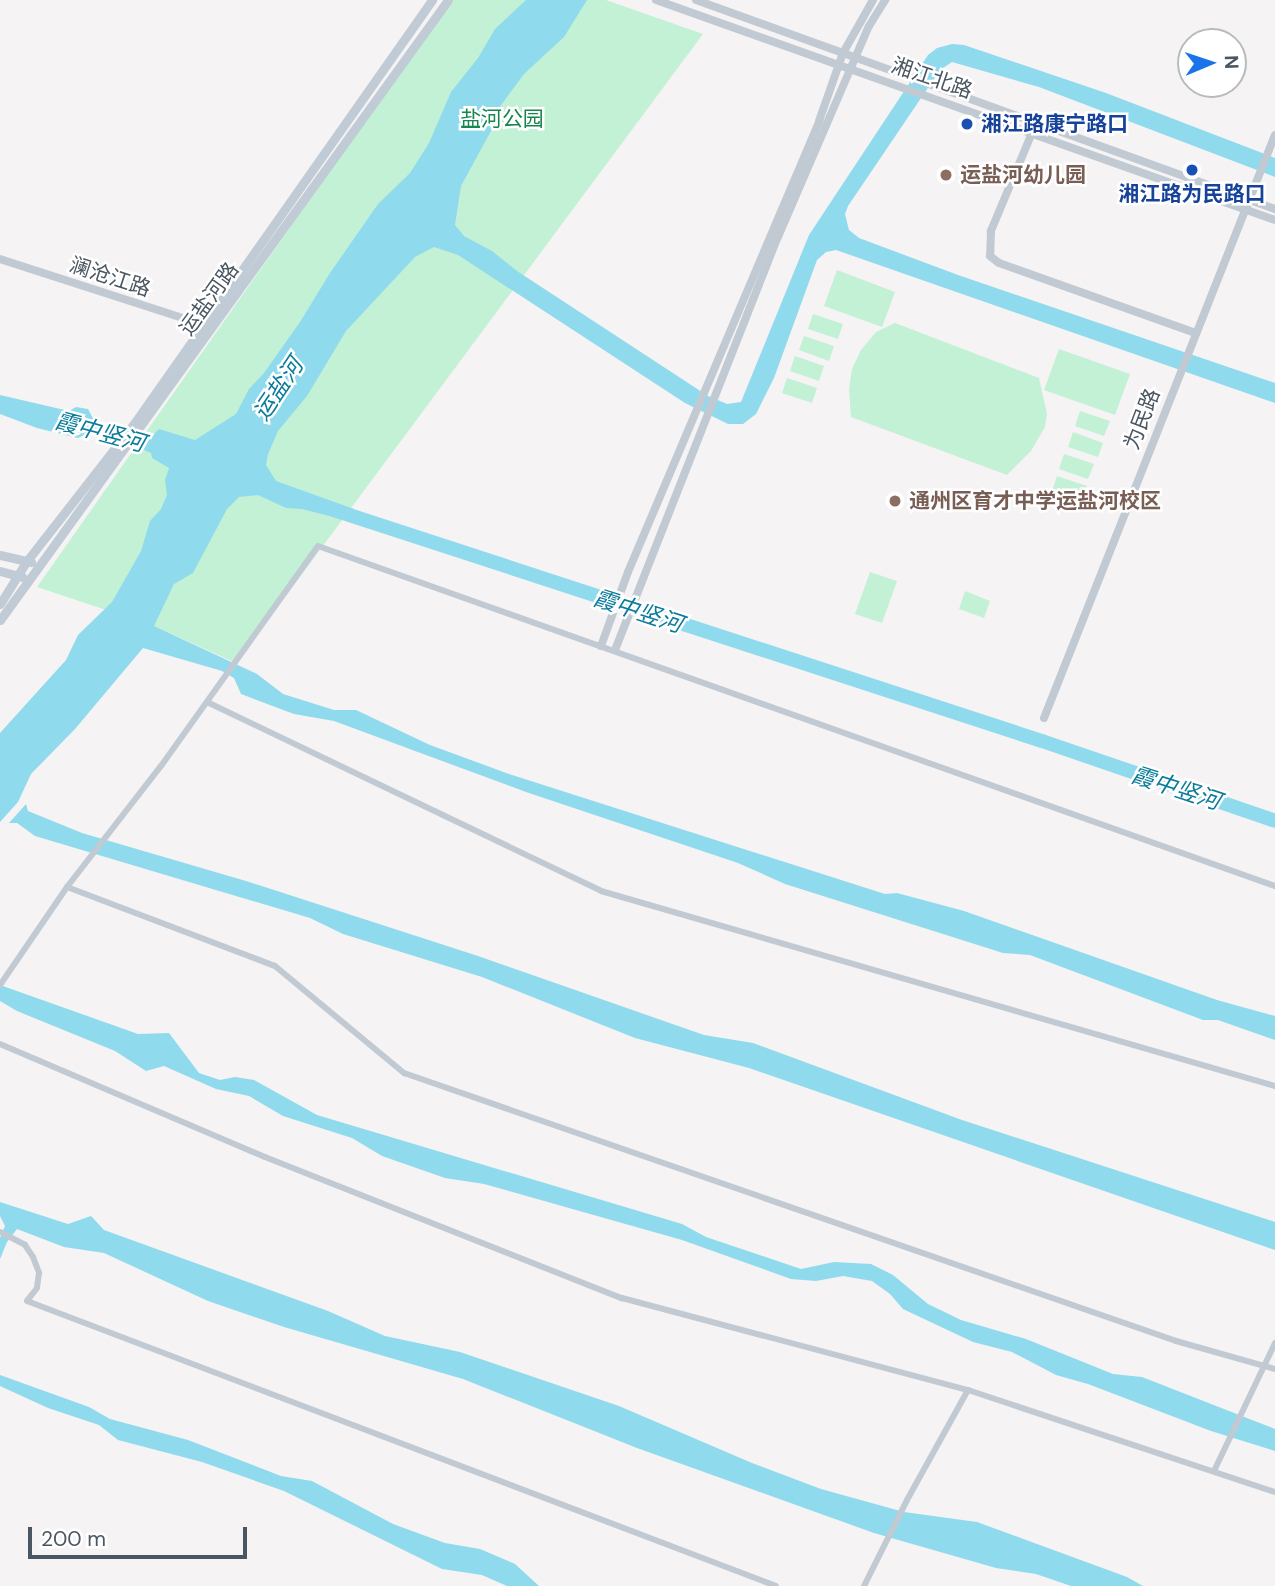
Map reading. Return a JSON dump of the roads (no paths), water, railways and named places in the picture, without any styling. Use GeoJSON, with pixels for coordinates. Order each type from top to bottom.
{"type":"FeatureCollection","features":[{"type":"Feature","properties":{"kind":"main road","name":"运盐河路"},"geometry":{"type":"LineString","coordinates":[[207,326],[432,0]]}},
{"type":"Feature","properties":{"kind":"main road","name":"运盐河路"},"geometry":{"type":"LineString","coordinates":[[0,620],[207,326],[448,0]]}},
{"type":"Feature","properties":{"kind":"main road","name":"运盐河路"},"geometry":{"type":"LineString","coordinates":[[0,604],[26,562],[120,447]]}},
{"type":"Feature","properties":{"kind":"main road"},"geometry":{"type":"LineString","coordinates":[[0,555],[26,562],[40,562]]}},
{"type":"Feature","properties":{"kind":"main road"},"geometry":{"type":"LineString","coordinates":[[0,571],[30,578]]}},
{"type":"Feature","properties":{"kind":"street","name":"湘江北路"},"geometry":{"type":"LineString","coordinates":[[656,0],[1275,220]]}},
{"type":"Feature","properties":{"kind":"street","name":"湘江北路"},"geometry":{"type":"LineString","coordinates":[[696,0],[1275,209]]}},
{"type":"Feature","properties":{"kind":"street"},"geometry":{"type":"LineString","coordinates":[[601,646],[628,572],[796,179],[843,53],[873,0]]}},
{"type":"Feature","properties":{"kind":"street"},"geometry":{"type":"LineString","coordinates":[[615,650],[778,237],[851,68],[885,0]]}},
{"type":"Feature","properties":{"kind":"street"},"geometry":{"type":"LineString","coordinates":[[1036,122],[991,231],[990,256],[999,263],[1196,333]]}},
{"type":"Feature","properties":{"kind":"street","name":"为民路"},"geometry":{"type":"LineString","coordinates":[[1044,718],[1275,135]]}},
{"type":"Feature","properties":{"kind":"street","name":"澜沧江路"},"geometry":{"type":"LineString","coordinates":[[0,259],[207,326]]}},
{"type":"Feature","properties":{"kind":"street"},"geometry":{"type":"LineString","coordinates":[[1,983],[67,887],[94,855],[207,702],[318,546],[1275,887]]}},
{"type":"Feature","properties":{"kind":"street"},"geometry":{"type":"LineString","coordinates":[[207,702],[601,891],[1275,1086]]}},
{"type":"Feature","properties":{"kind":"street"},"geometry":{"type":"LineString","coordinates":[[67,887],[275,966],[404,1073],[1163,1336],[1275,1369]]}},
{"type":"Feature","properties":{"kind":"street"},"geometry":{"type":"LineString","coordinates":[[0,1044],[252,1152],[612,1294],[968,1390],[1275,1492]]}},
{"type":"Feature","properties":{"kind":"street"},"geometry":{"type":"LineString","coordinates":[[0,1232],[25,1245],[39,1273],[37,1288],[27,1301],[776,1586]]}},
{"type":"Feature","properties":{"kind":"street"},"geometry":{"type":"LineString","coordinates":[[1214,1471],[1275,1343]]}},
{"type":"Feature","properties":{"kind":"street"},"geometry":{"type":"LineString","coordinates":[[864,1586],[907,1500],[968,1390]]}},
{"type":"Feature","properties":{"kind":"water","name":"运盐河"},"geometry":{"type":"Polygon","coordinates":[[[526,0],[587,0],[564,37],[524,74],[499,108],[491,131],[461,186],[455,225],[464,236],[492,251],[517,271],[708,396],[727,404],[741,402],[809,235],[928,55],[937,48],[952,44],[964,45],[1106,93],[1275,158],[1275,177],[1039,87],[952,62],[940,70],[848,206],[845,214],[849,230],[859,238],[958,275],[1275,383],[1275,403],[836,250],[826,252],[817,260],[774,378],[756,414],[743,424],[728,424],[685,403],[458,255],[434,247],[415,257],[346,331],[307,396],[278,431],[268,454],[266,465],[276,481],[354,509],[349,521],[302,509],[286,508],[258,495],[239,497],[227,509],[193,573],[174,584],[154,626],[257,674],[283,694],[334,710],[356,710],[430,745],[509,774],[885,894],[897,893],[964,911],[1217,1000],[1275,1016],[1275,1040],[1218,1020],[1203,1020],[1030,955],[1003,953],[785,884],[738,863],[526,792],[334,721],[294,714],[241,694],[234,678],[222,671],[143,648],[75,729],[31,774],[18,802],[0,822],[0,733],[66,660],[78,635],[112,602],[141,551],[150,521],[161,509],[167,495],[165,480],[169,468],[152,458],[151,453],[135,446],[90,432],[78,438],[37,428],[0,414],[0,395],[69,411],[76,407],[88,409],[97,426],[109,429],[110,423],[154,434],[159,429],[195,440],[236,414],[249,389],[264,373],[300,322],[378,204],[410,173],[429,143],[451,92],[478,58],[495,29],[526,0]]]}},
{"type":"Feature","properties":{"kind":"water"},"geometry":{"type":"Polygon","coordinates":[[[26,804],[28,811],[82,833],[246,881],[478,956],[704,1035],[753,1043],[962,1120],[1275,1222],[1275,1250],[749,1068],[635,1038],[482,977],[343,934],[310,918],[35,836],[17,823],[9,823],[26,804]]]}},
{"type":"Feature","properties":{"kind":"water"},"geometry":{"type":"Polygon","coordinates":[[[0,985],[138,1034],[169,1033],[199,1073],[220,1080],[235,1077],[254,1080],[317,1115],[682,1224],[706,1237],[801,1269],[834,1262],[871,1264],[893,1275],[928,1304],[961,1320],[1026,1339],[1113,1374],[1142,1377],[1275,1429],[1275,1451],[1056,1375],[1012,1352],[973,1342],[903,1309],[890,1294],[872,1281],[843,1276],[816,1281],[791,1279],[682,1240],[484,1184],[445,1178],[382,1156],[352,1138],[283,1116],[249,1096],[216,1089],[164,1066],[146,1071],[115,1051],[17,1011],[0,1001],[0,985]]]}},
{"type":"Feature","properties":{"kind":"water"},"geometry":{"type":"Polygon","coordinates":[[[0,1202],[68,1224],[91,1216],[104,1230],[328,1311],[385,1336],[460,1352],[619,1406],[752,1463],[821,1489],[904,1512],[977,1522],[1127,1577],[1143,1586],[1071,1586],[1036,1574],[996,1568],[874,1533],[637,1448],[463,1379],[284,1327],[208,1301],[104,1253],[64,1247],[17,1229],[7,1242],[0,1259],[0,1238],[5,1226],[0,1216],[0,1202]]]}},
{"type":"Feature","properties":{"kind":"water"},"geometry":{"type":"Polygon","coordinates":[[[0,1375],[89,1407],[110,1419],[188,1440],[281,1476],[312,1481],[393,1524],[445,1543],[480,1549],[515,1564],[539,1586],[507,1586],[482,1575],[442,1569],[284,1491],[202,1462],[118,1440],[99,1425],[48,1408],[0,1386],[0,1375]]]}},
{"type":"Feature","properties":{"kind":"waterway","name":"霞中竖河"},"geometry":{"type":"LineString","coordinates":[[334,510],[1042,741],[1275,821]]}},
{"type":"Feature","properties":{"kind":"place","name":"湘江路康宁路口"},"geometry":{"type":"Point","coordinates":[967,124]}},
{"type":"Feature","properties":{"kind":"place","name":"湘江路为民路口"},"geometry":{"type":"Point","coordinates":[1192,170]}},
{"type":"Feature","properties":{"kind":"place","name":"运盐河幼儿园"},"geometry":{"type":"Point","coordinates":[946,175]}},
{"type":"Feature","properties":{"kind":"place","name":"通州区育才中学运盐河校区"},"geometry":{"type":"Point","coordinates":[895,501]}},
{"type":"Feature","properties":{"kind":"park label","name":"盐河公园"},"geometry":{"type":"Point","coordinates":[502,119]}}]}
